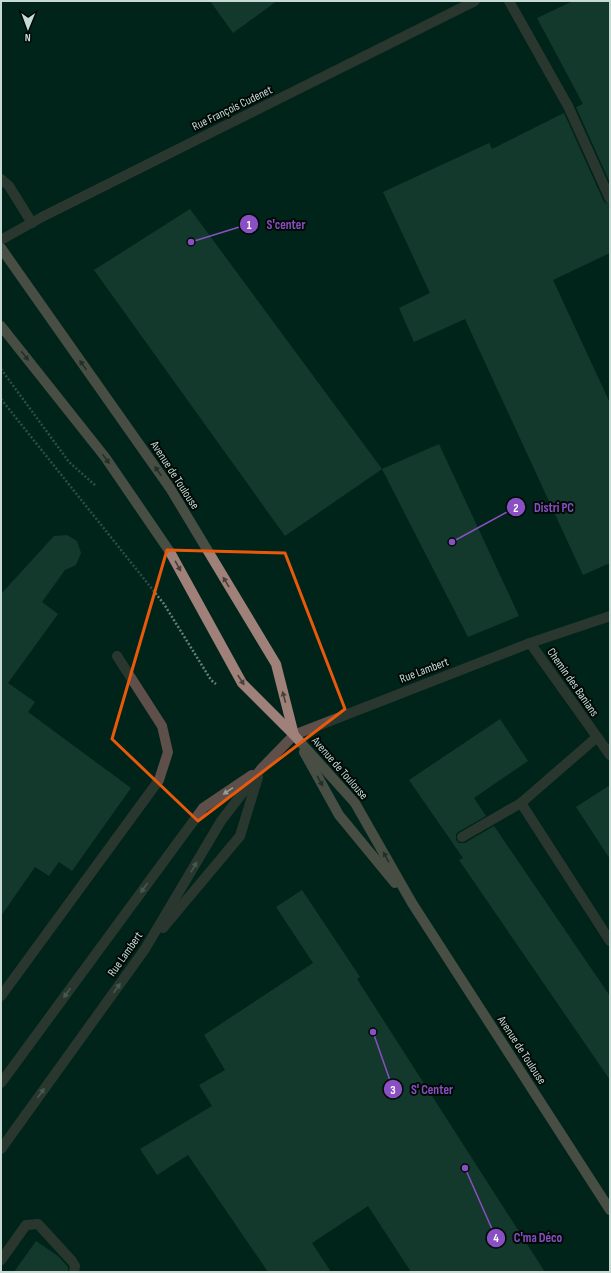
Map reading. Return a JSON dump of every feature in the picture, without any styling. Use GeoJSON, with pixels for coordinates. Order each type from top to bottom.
{"type":"FeatureCollection","features":[{"type":"Feature","properties":{"kind":"main road","name":"Avenue de Toulouse"},"geometry":{"type":"LineString","coordinates":[[1,248],[174,495],[276,664],[294,734],[339,815],[412,903]]}},
{"type":"Feature","properties":{"kind":"main road","name":"Avenue de Toulouse"},"geometry":{"type":"LineString","coordinates":[[1,326],[105,457],[170,552],[242,683],[294,734],[355,803],[412,903],[610,1210]]}},
{"type":"Feature","properties":{"kind":"street","name":"Rue François Cudenet"},"geometry":{"type":"LineString","coordinates":[[1,240],[32,223],[475,1]]}},
{"type":"Feature","properties":{"kind":"street"},"geometry":{"type":"LineString","coordinates":[[509,1],[568,106],[610,199]]}},
{"type":"Feature","properties":{"kind":"street"},"geometry":{"type":"LineString","coordinates":[[1,179],[9,186],[32,223]]}},
{"type":"Feature","properties":{"kind":"street","name":"Rue Lambert"},"geometry":{"type":"LineString","coordinates":[[1,1149],[146,949],[221,821],[261,769],[294,734],[530,642],[610,616]]}},
{"type":"Feature","properties":{"kind":"street","name":"Chemin des Banians"},"geometry":{"type":"LineString","coordinates":[[530,642],[610,755]]}},
{"type":"Feature","properties":{"kind":"street"},"geometry":{"type":"LineString","coordinates":[[1,996],[159,780],[168,752],[162,726],[117,656]]}},
{"type":"Feature","properties":{"kind":"street"},"geometry":{"type":"LineString","coordinates":[[462,837],[521,803],[597,737]]}},
{"type":"Feature","properties":{"kind":"street"},"geometry":{"type":"LineString","coordinates":[[146,949],[240,836],[261,769]]}},
{"type":"Feature","properties":{"kind":"street","name":"Rue Lambert"},"geometry":{"type":"LineString","coordinates":[[1,1083],[203,808],[261,769]]}},
{"type":"Feature","properties":{"kind":"street"},"geometry":{"type":"LineString","coordinates":[[521,803],[610,941]]}},
{"type":"Feature","properties":{"kind":"street"},"geometry":{"type":"LineString","coordinates":[[1,1260],[26,1225],[38,1224],[72,1261],[75,1266],[74,1272]]}},
{"type":"Feature","properties":{"kind":"path"},"geometry":{"type":"LineString","coordinates":[[1,369],[69,462],[97,487]]}},
{"type":"Feature","properties":{"kind":"path"},"geometry":{"type":"LineString","coordinates":[[1,399],[164,604],[211,680],[226,691],[242,683]]}},
{"type":"Feature","properties":{"kind":"highlighted area"},"geometry":{"type":"Polygon","coordinates":[[[167,550],[285,553],[345,709],[198,821],[112,739],[167,550]]]}},
{"type":"Feature","properties":{"kind":"building"},"geometry":{"type":"Polygon","coordinates":[[[210,1],[277,1],[233,33],[210,1]]]}},
{"type":"Feature","properties":{"kind":"building"},"geometry":{"type":"Polygon","coordinates":[[[573,1],[610,1],[610,183],[576,107],[583,104],[537,18],[573,1]]]}},
{"type":"Feature","properties":{"kind":"building"},"geometry":{"type":"Polygon","coordinates":[[[564,113],[604,202],[610,205],[610,253],[553,280],[610,403],[610,563],[583,575],[465,319],[414,342],[399,308],[430,293],[383,192],[489,143],[492,149],[564,113]]]}},
{"type":"Feature","properties":{"kind":"building"},"geometry":{"type":"Polygon","coordinates":[[[190,209],[382,469],[285,536],[94,270],[190,209]]]}},
{"type":"Feature","properties":{"kind":"building"},"geometry":{"type":"Polygon","coordinates":[[[439,444],[519,616],[468,637],[382,469],[439,444]]]}},
{"type":"Feature","properties":{"kind":"building"},"geometry":{"type":"Polygon","coordinates":[[[67,535],[77,541],[81,553],[76,565],[65,570],[42,602],[58,614],[8,683],[35,702],[28,712],[131,788],[72,871],[59,862],[49,876],[35,867],[1,916],[1,594],[54,536],[67,535]]]}},
{"type":"Feature","properties":{"kind":"building"},"geometry":{"type":"Polygon","coordinates":[[[500,719],[528,761],[474,798],[486,816],[458,832],[456,834],[456,840],[459,843],[465,843],[494,826],[610,996],[610,1080],[459,860],[463,858],[409,780],[500,719]]]}},
{"type":"Feature","properties":{"kind":"building"},"geometry":{"type":"Polygon","coordinates":[[[610,785],[610,859],[576,807],[610,785]]]}},
{"type":"Feature","properties":{"kind":"building"},"geometry":{"type":"Polygon","coordinates":[[[302,890],[360,977],[357,979],[545,1272],[411,1272],[368,1206],[312,1243],[331,1272],[268,1272],[188,1155],[157,1175],[140,1149],[212,1106],[199,1085],[225,1070],[204,1035],[313,963],[276,907],[302,890]]]}},
{"type":"Feature","properties":{"kind":"building"},"geometry":{"type":"Polygon","coordinates":[[[36,1241],[58,1256],[68,1267],[68,1272],[14,1272],[36,1241]]]}},
{"type":"Feature","properties":{"kind":"place","name":"S'center"},"geometry":{"type":"Point","coordinates":[191,242]}},
{"type":"Feature","properties":{"kind":"place","name":"Distri PC"},"geometry":{"type":"Point","coordinates":[452,542]}},
{"type":"Feature","properties":{"kind":"place","name":"S' Center"},"geometry":{"type":"Point","coordinates":[373,1032]}},
{"type":"Feature","properties":{"kind":"place","name":"C'ma Déco"},"geometry":{"type":"Point","coordinates":[465,1168]}}]}
